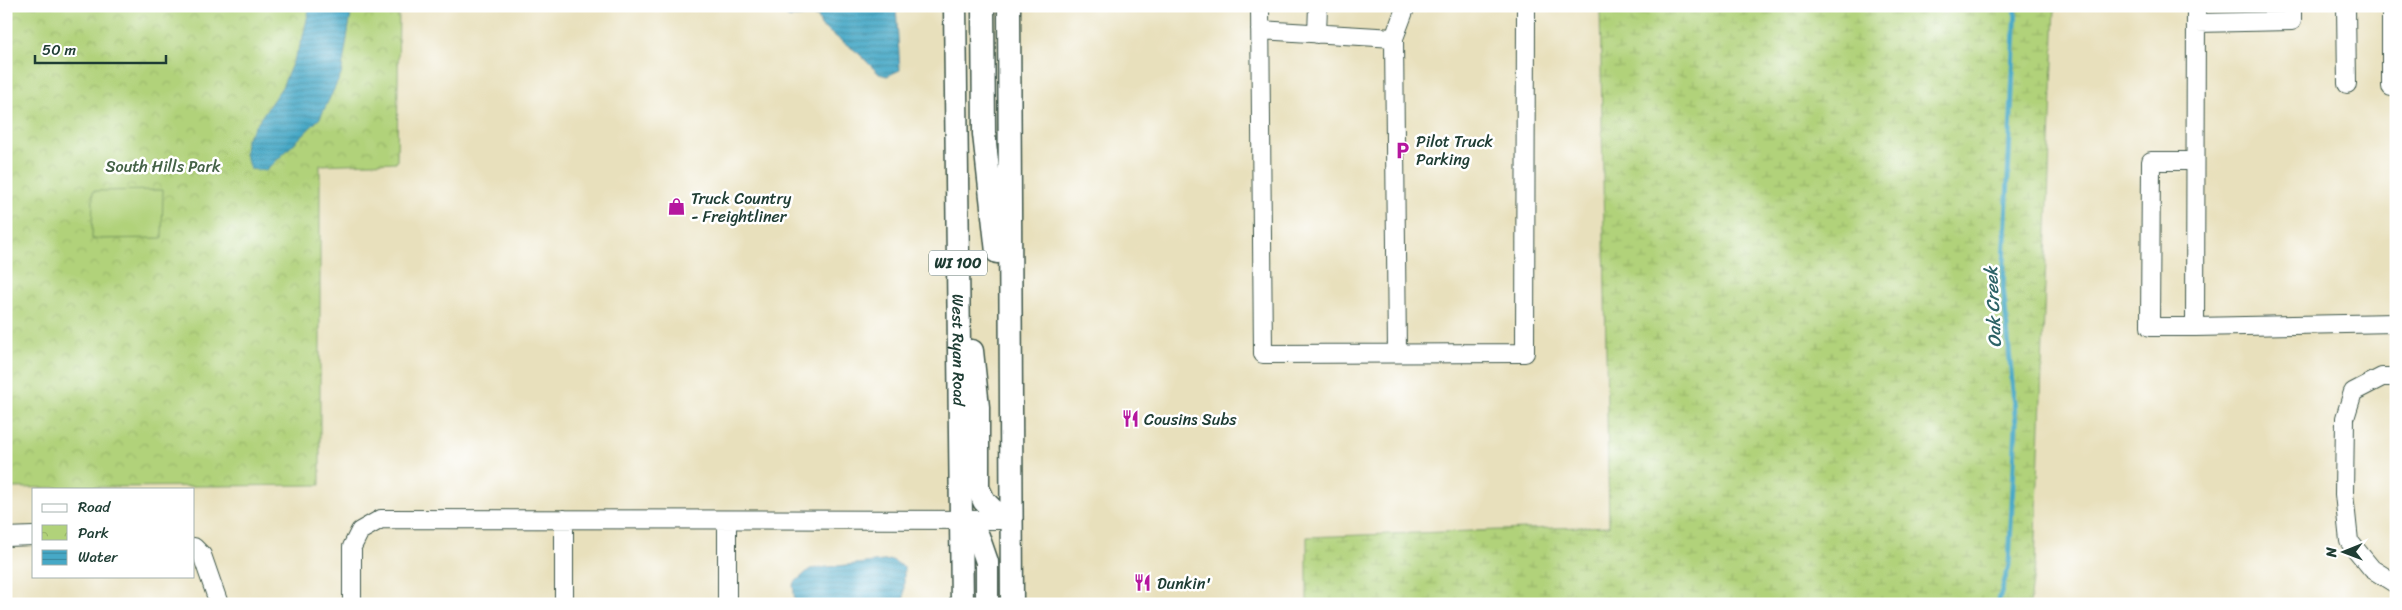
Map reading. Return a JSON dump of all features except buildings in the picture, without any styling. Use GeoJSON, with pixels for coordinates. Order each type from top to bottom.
{"type":"FeatureCollection","features":[{"type":"Feature","properties":{"kind":"main road","name":"West Ryan Road"},"geometry":{"type":"LineString","coordinates":[[954,6],[962,604]]}},
{"type":"Feature","properties":{"kind":"main road"},"geometry":{"type":"LineString","coordinates":[[983,6],[984,134],[996,248],[1010,304]]}},
{"type":"Feature","properties":{"kind":"main road","name":"WI 100"},"geometry":{"type":"LineString","coordinates":[[1009,6],[1010,520],[1012,604]]}},
{"type":"Feature","properties":{"kind":"main road"},"geometry":{"type":"LineString","coordinates":[[958,287],[970,334],[978,407],[978,488],[984,500],[993,510],[1010,520]]}},
{"type":"Feature","properties":{"kind":"main road"},"geometry":{"type":"LineString","coordinates":[[961,520],[978,536],[987,562],[987,604]]}},
{"type":"Feature","properties":{"kind":"lane"},"geometry":{"type":"LineString","coordinates":[[1260,6],[1263,354],[1525,353],[1526,6]]}},
{"type":"Feature","properties":{"kind":"lane"},"geometry":{"type":"LineString","coordinates":[[1317,34],[1318,6]]}},
{"type":"Feature","properties":{"kind":"lane"},"geometry":{"type":"LineString","coordinates":[[1397,353],[1394,38],[1406,6]]}},
{"type":"Feature","properties":{"kind":"lane"},"geometry":{"type":"LineString","coordinates":[[2195,327],[2196,15],[2292,21],[2292,6]]}},
{"type":"Feature","properties":{"kind":"lane"},"geometry":{"type":"LineString","coordinates":[[2346,6],[2347,84]]}},
{"type":"Feature","properties":{"kind":"lane"},"geometry":{"type":"LineString","coordinates":[[2391,6],[2391,86]]}},
{"type":"Feature","properties":{"kind":"lane"},"geometry":{"type":"LineString","coordinates":[[1260,30],[1394,38]]}},
{"type":"Feature","properties":{"kind":"lane"},"geometry":{"type":"LineString","coordinates":[[2195,160],[2150,161],[2150,327],[2396,323]]}},
{"type":"Feature","properties":{"kind":"lane"},"geometry":{"type":"LineString","coordinates":[[2396,377],[2382,377],[2353,392],[2345,418],[2344,494],[2349,541],[2372,569],[2396,584]]}},
{"type":"Feature","properties":{"kind":"lane"},"geometry":{"type":"LineString","coordinates":[[352,604],[352,547],[360,531],[381,519],[1010,520]]}},
{"type":"Feature","properties":{"kind":"lane"},"geometry":{"type":"LineString","coordinates":[[564,519],[564,604]]}},
{"type":"Feature","properties":{"kind":"lane"},"geometry":{"type":"LineString","coordinates":[[727,520],[727,604]]}},
{"type":"Feature","properties":{"kind":"lane"},"geometry":{"type":"LineString","coordinates":[[6,537],[32,536]]}},
{"type":"Feature","properties":{"kind":"lane"},"geometry":{"type":"LineString","coordinates":[[195,548],[202,555],[219,604]]}},
{"type":"Feature","properties":{"kind":"green space","name":"South Hills Park"},"geometry":{"type":"Polygon","coordinates":[[[6,6],[399,6],[397,162],[320,165],[320,485],[6,488],[6,6]]]}},
{"type":"Feature","properties":{"kind":"green space"},"geometry":{"type":"Polygon","coordinates":[[[1600,6],[2055,6],[2035,565],[2030,604],[1307,604],[1307,537],[1609,526],[1600,6]]]}},
{"type":"Feature","properties":{"kind":"green space"},"geometry":{"type":"Polygon","coordinates":[[[163,190],[162,238],[92,239],[93,191],[163,190]]]}},
{"type":"Feature","properties":{"kind":"water"},"geometry":{"type":"Polygon","coordinates":[[[310,6],[347,6],[351,14],[341,75],[320,118],[266,171],[250,169],[245,154],[246,139],[282,87],[302,41],[310,6]]]}},
{"type":"Feature","properties":{"kind":"water"},"geometry":{"type":"Polygon","coordinates":[[[784,6],[896,6],[900,70],[887,76],[879,74],[857,52],[821,26],[818,17],[787,17],[784,6]]]}},
{"type":"Feature","properties":{"kind":"water"},"geometry":{"type":"Polygon","coordinates":[[[892,560],[904,567],[904,604],[795,604],[793,584],[810,569],[892,560]]]}},
{"type":"Feature","properties":{"kind":"waterway","name":"Oak Creek"},"geometry":{"type":"LineString","coordinates":[[1998,604],[2009,565],[2016,424],[2003,286],[2016,6]]}},
{"type":"Feature","properties":{"kind":"place","name":"Pilot Truck Parking"},"geometry":{"type":"Point","coordinates":[1402,150]}},
{"type":"Feature","properties":{"kind":"place","name":"Truck Country - Freightliner"},"geometry":{"type":"Point","coordinates":[677,207]}},
{"type":"Feature","properties":{"kind":"place","name":"Cousins Subs"},"geometry":{"type":"Point","coordinates":[1130,419]}},
{"type":"Feature","properties":{"kind":"place","name":"Dunkin'"},"geometry":{"type":"Point","coordinates":[1143,583]}}]}
